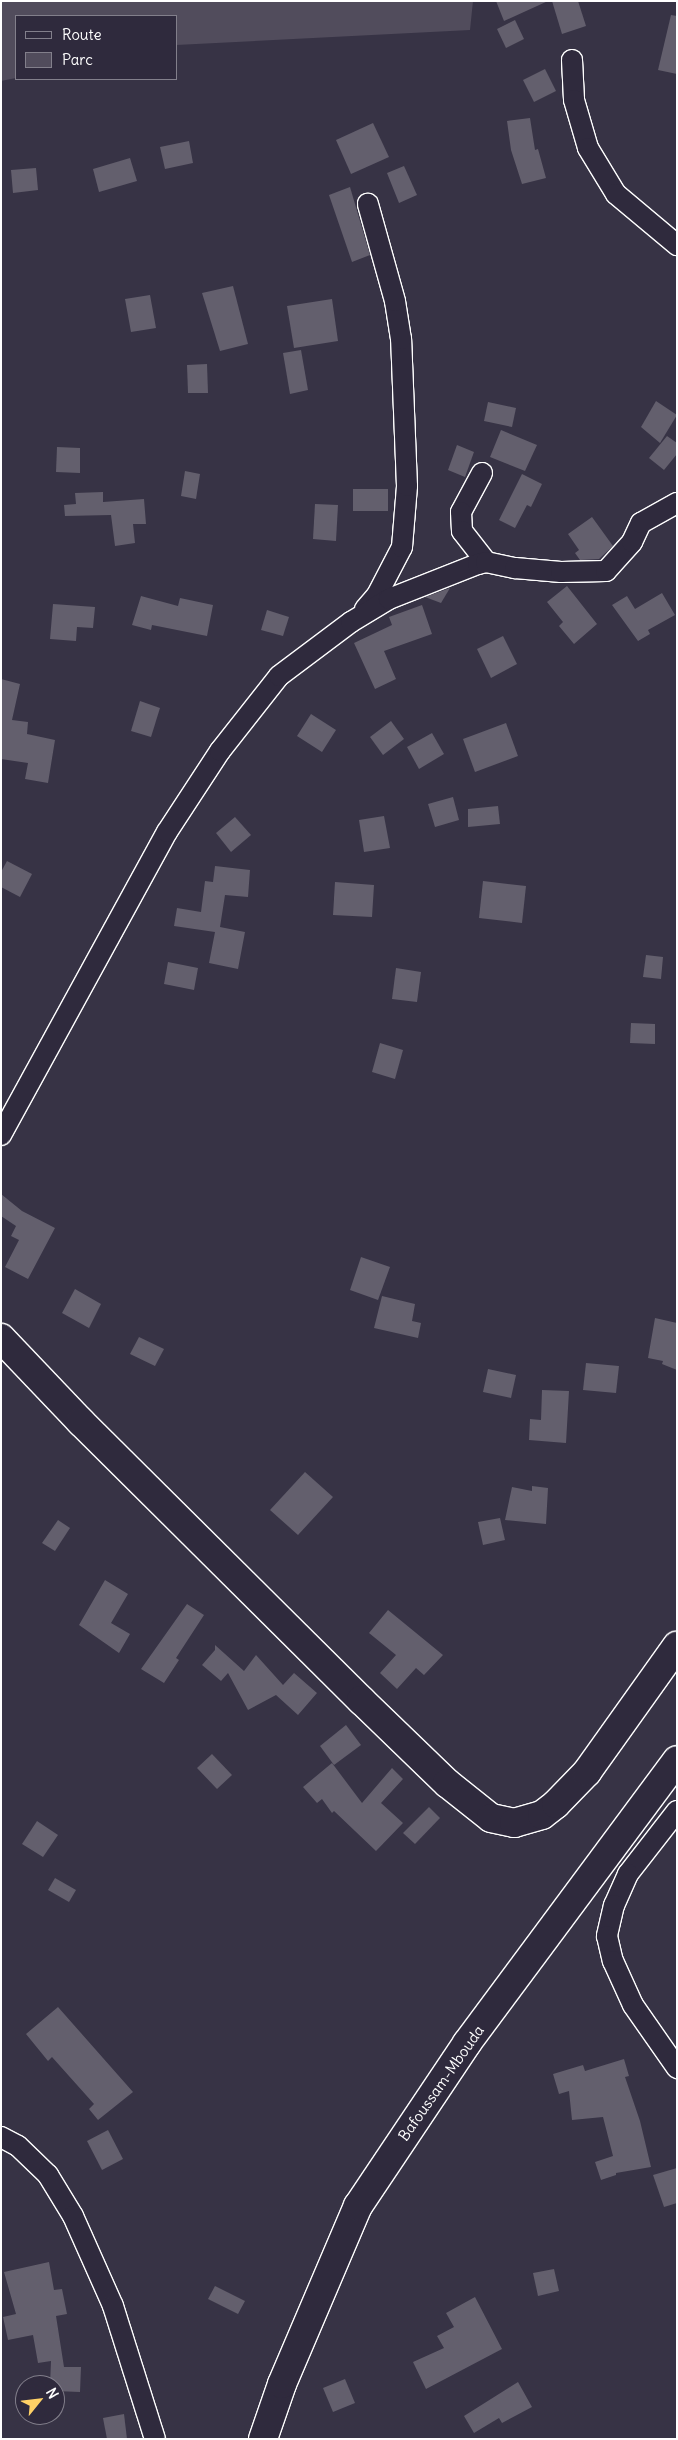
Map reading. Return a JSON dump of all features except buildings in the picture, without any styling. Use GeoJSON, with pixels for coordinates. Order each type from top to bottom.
{"type":"FeatureCollection","features":[{"type":"Feature","properties":{"kind":"main road"},"geometry":{"type":"LineString","coordinates":[[4,1348],[374,1712],[448,1783],[491,1818],[514,1823],[542,1815],[556,1804],[587,1772],[677,1646]]}},
{"type":"Feature","properties":{"kind":"main road","name":"Bafoussam-Mbouda"},"geometry":{"type":"LineString","coordinates":[[263,2439],[282,2384],[358,2206],[467,2044],[677,1760]]}},
{"type":"Feature","properties":{"kind":"street"},"geometry":{"type":"LineString","coordinates":[[572,60],[574,100],[588,148],[616,194],[677,245]]}},
{"type":"Feature","properties":{"kind":"street"},"geometry":{"type":"LineString","coordinates":[[358,618],[376,595],[402,547],[407,486],[401,338],[395,301],[368,204]]}},
{"type":"Feature","properties":{"kind":"street"},"geometry":{"type":"LineString","coordinates":[[482,473],[462,512],[462,531],[486,562]]}},
{"type":"Feature","properties":{"kind":"street"},"geometry":{"type":"LineString","coordinates":[[1,1135],[106,940],[197,784],[278,676],[358,618],[419,585],[486,562],[552,572],[606,571],[632,542],[641,523],[677,503]]}},
{"type":"Feature","properties":{"kind":"street"},"geometry":{"type":"LineString","coordinates":[[677,1811],[628,1874],[614,1905],[606,1936],[613,1961],[633,2005],[677,2068]]}},
{"type":"Feature","properties":{"kind":"street"},"geometry":{"type":"LineString","coordinates":[[1,2137],[18,2146],[48,2175],[73,2216],[113,2306],[155,2439]]}},
{"type":"Feature","properties":{"kind":"green space"},"geometry":{"type":"Polygon","coordinates":[[[1,1],[473,1],[470,30],[178,45],[178,15],[15,15],[15,78],[1,81],[1,1]]]}}]}
